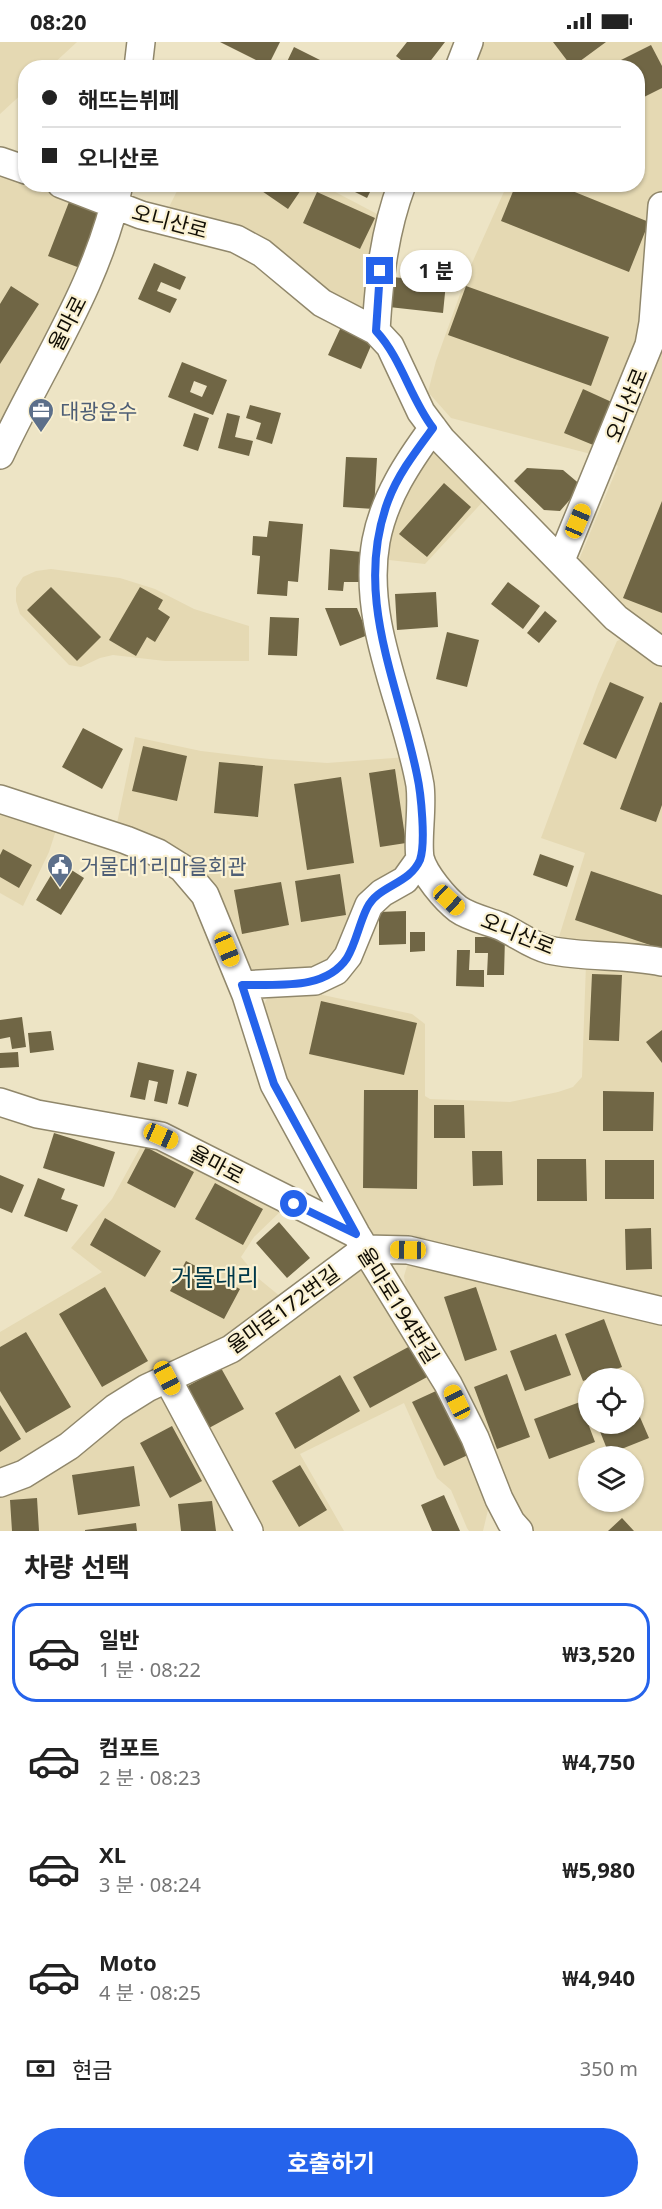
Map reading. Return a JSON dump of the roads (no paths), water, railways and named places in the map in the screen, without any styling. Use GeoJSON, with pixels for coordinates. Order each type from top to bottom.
{"type":"FeatureCollection","features":[{"type":"Feature","properties":{"kind":"street"},"geometry":{"type":"LineString","coordinates":[[139,60],[141,42]]}},
{"type":"Feature","properties":{"kind":"street"},"geometry":{"type":"LineString","coordinates":[[462,60],[469,42]]}},
{"type":"Feature","properties":{"kind":"street"},"geometry":{"type":"LineString","coordinates":[[0,161],[18,167]]}},
{"type":"Feature","properties":{"kind":"street","name":"오니산로"},"geometry":{"type":"LineString","coordinates":[[102,192],[117,195],[236,239],[272,260],[322,303],[376,331],[390,346],[421,412],[433,428],[616,618],[662,652]]}},
{"type":"Feature","properties":{"kind":"street"},"geometry":{"type":"LineString","coordinates":[[376,331],[380,271],[387,228],[399,192]]}},
{"type":"Feature","properties":{"kind":"street","name":"율마로"},"geometry":{"type":"LineString","coordinates":[[0,455],[93,271],[107,235],[117,195]]}},
{"type":"Feature","properties":{"kind":"street","name":"오니산로"},"geometry":{"type":"LineString","coordinates":[[561,560],[649,345],[653,323],[662,206]]}},
{"type":"Feature","properties":{"kind":"street"},"geometry":{"type":"LineString","coordinates":[[242,985],[315,981],[336,971],[348,956],[369,905],[382,893],[405,880],[420,859],[422,816],[420,787],[409,735],[376,617],[373,578],[376,540],[388,500],[408,462],[433,428]]}},
{"type":"Feature","properties":{"kind":"street","name":"율마로194번길"},"geometry":{"type":"LineString","coordinates":[[0,799],[126,840],[158,853],[182,868],[205,895],[242,985],[274,1084],[360,1242],[448,1384],[475,1438],[499,1499],[511,1522],[519,1531]]}},
{"type":"Feature","properties":{"kind":"street","name":"오니산로"},"geometry":{"type":"LineString","coordinates":[[420,859],[439,891],[459,910],[504,928],[547,950],[639,957],[662,962]]}},
{"type":"Feature","properties":{"kind":"street","name":"율마로"},"geometry":{"type":"LineString","coordinates":[[0,1102],[37,1114],[161,1136],[360,1242]]}},
{"type":"Feature","properties":{"kind":"street"},"geometry":{"type":"LineString","coordinates":[[360,1242],[408,1250],[662,1311]]}},
{"type":"Feature","properties":{"kind":"street","name":"율마로172번길"},"geometry":{"type":"LineString","coordinates":[[0,1483],[24,1474],[51,1458],[115,1408],[167,1378],[231,1349],[360,1242]]}},
{"type":"Feature","properties":{"kind":"street"},"geometry":{"type":"LineString","coordinates":[[167,1378],[249,1531]]}},
{"type":"Feature","properties":{"kind":"street"},"geometry":{"type":"LineString","coordinates":[[493,1531],[499,1499]]}},
{"type":"Feature","properties":{"kind":"place","name":"대광운수"},"geometry":{"type":"Point","coordinates":[41,434]}},
{"type":"Feature","properties":{"kind":"place","name":"거물대1리마을회관"},"geometry":{"type":"Point","coordinates":[60,889]}},
{"type":"Feature","properties":{"kind":"district","name":"거물대리"},"geometry":{"type":"Point","coordinates":[215,1276]}}]}
